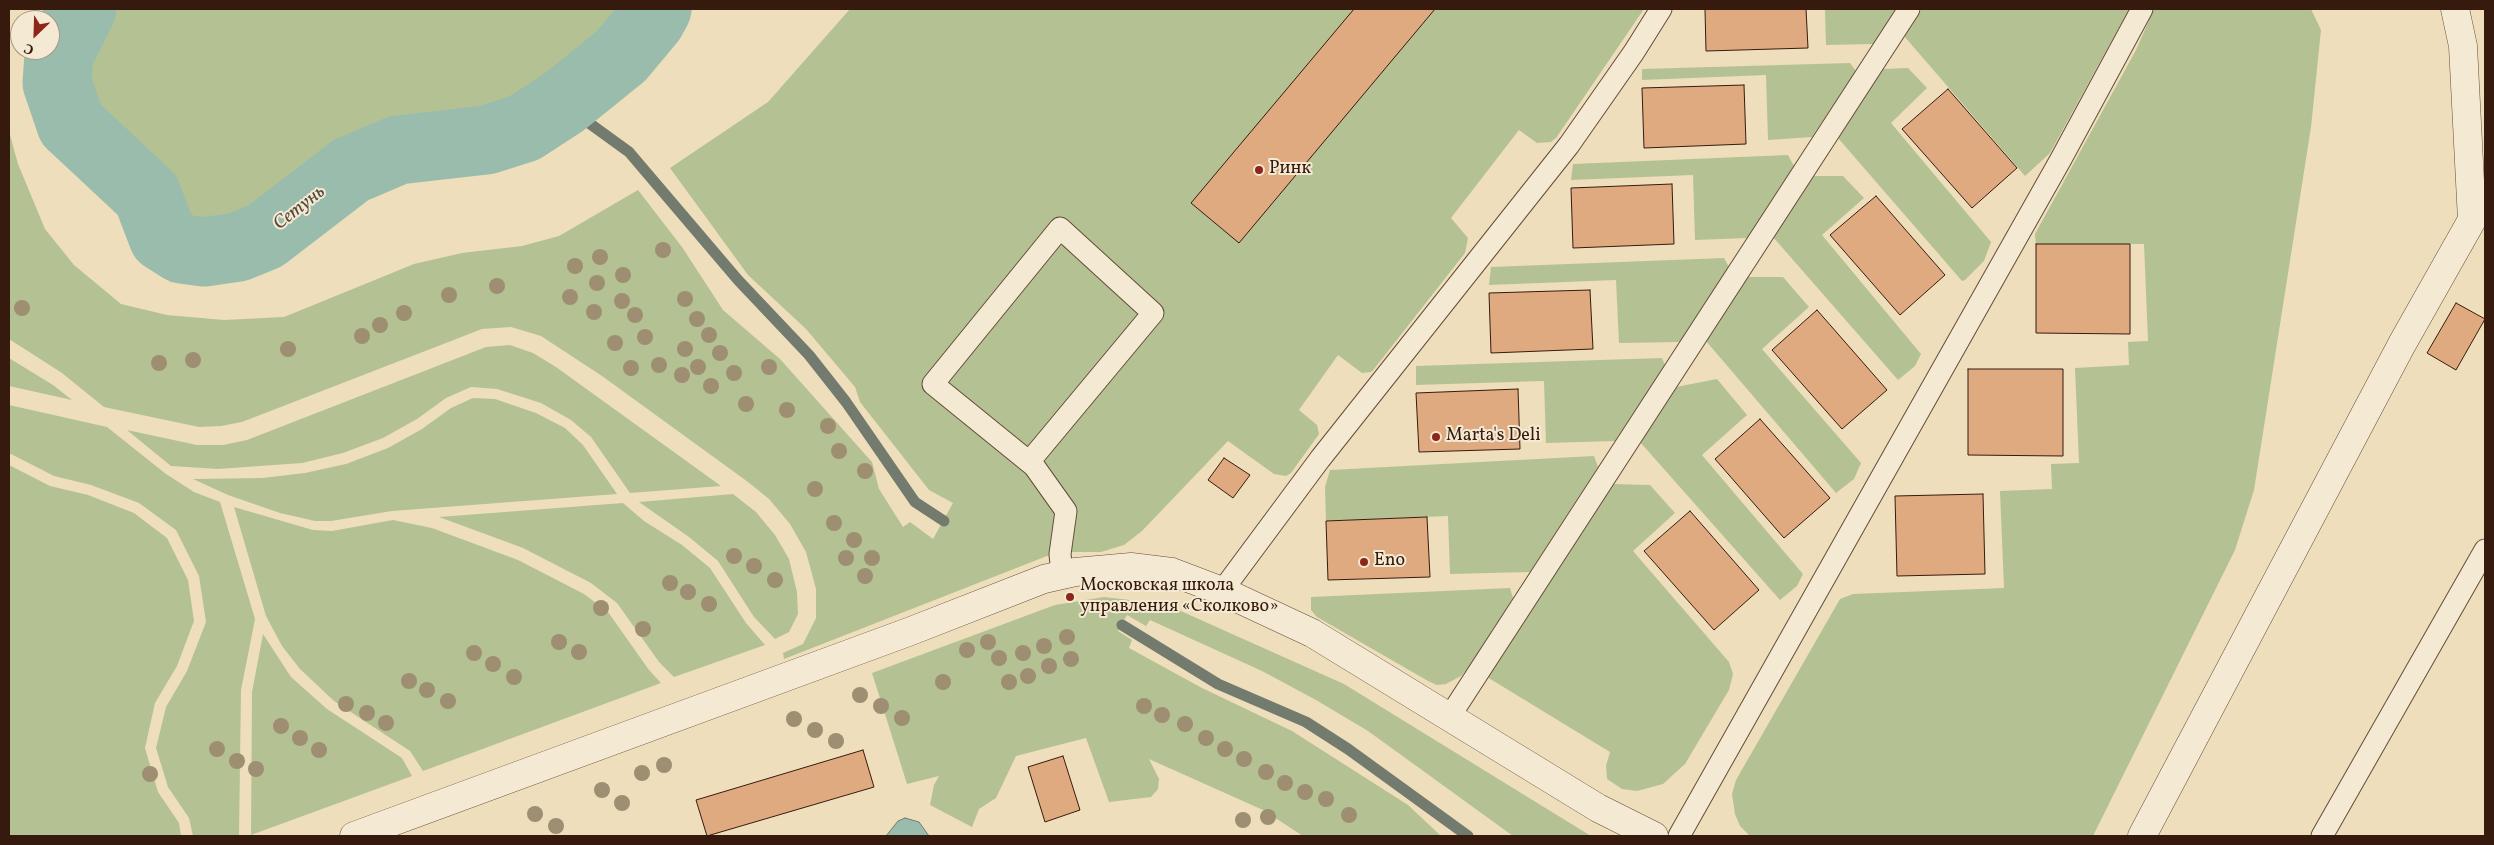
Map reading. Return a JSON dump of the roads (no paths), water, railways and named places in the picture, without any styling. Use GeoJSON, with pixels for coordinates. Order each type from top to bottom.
{"type":"FeatureCollection","features":[{"type":"Feature","properties":{"kind":"street"},"geometry":{"type":"LineString","coordinates":[[2142,836],[2402,344],[2479,212],[2463,46],[2456,9]]}},
{"type":"Feature","properties":{"kind":"street"},"geometry":{"type":"LineString","coordinates":[[354,836],[1062,574],[1131,567],[1172,572],[1222,591],[1312,633],[1598,808],[1654,836]]}},
{"type":"Feature","properties":{"kind":"lane"},"geometry":{"type":"LineString","coordinates":[[1222,591],[1326,451],[1569,145],[1634,52],[1661,9]]}},
{"type":"Feature","properties":{"kind":"lane"},"geometry":{"type":"LineString","coordinates":[[1450,716],[1909,9]]}},
{"type":"Feature","properties":{"kind":"lane"},"geometry":{"type":"LineString","coordinates":[[1679,836],[2056,168],[2142,9]]}},
{"type":"Feature","properties":{"kind":"lane"},"geometry":{"type":"LineString","coordinates":[[1029,462],[1153,314],[1060,228],[933,384],[1029,462],[1066,511],[1060,554],[1062,574]]}},
{"type":"Feature","properties":{"kind":"lane"},"geometry":{"type":"LineString","coordinates":[[2322,836],[2485,550]]}},
{"type":"Feature","properties":{"kind":"waterway","name":"Сетунь"},"geometry":{"type":"LineString","coordinates":[[82,9],[59,55],[57,83],[71,124],[147,195],[163,237],[182,249],[204,252],[238,247],[265,236],[351,170],[398,150],[486,140],[524,128],[564,102],[621,56],[651,20],[657,9]]}},
{"type":"Feature","properties":{"kind":"waterway"},"geometry":{"type":"LineString","coordinates":[[564,102],[629,152],[738,280],[809,355],[846,402],[915,502],[944,521]]}},
{"type":"Feature","properties":{"kind":"waterway"},"geometry":{"type":"LineString","coordinates":[[1122,625],[1218,684],[1306,722],[1348,749],[1468,836]]}},
{"type":"Feature","properties":{"kind":"place","name":"Ринк"},"geometry":{"type":"Point","coordinates":[1259,170]}},
{"type":"Feature","properties":{"kind":"place","name":"Marta's Deli"},"geometry":{"type":"Point","coordinates":[1436,437]}},
{"type":"Feature","properties":{"kind":"place","name":"Eno"},"geometry":{"type":"Point","coordinates":[1364,562]}},
{"type":"Feature","properties":{"kind":"place","name":"Московская школа управления «Сколково»"},"geometry":{"type":"Point","coordinates":[1070,597]}}]}
